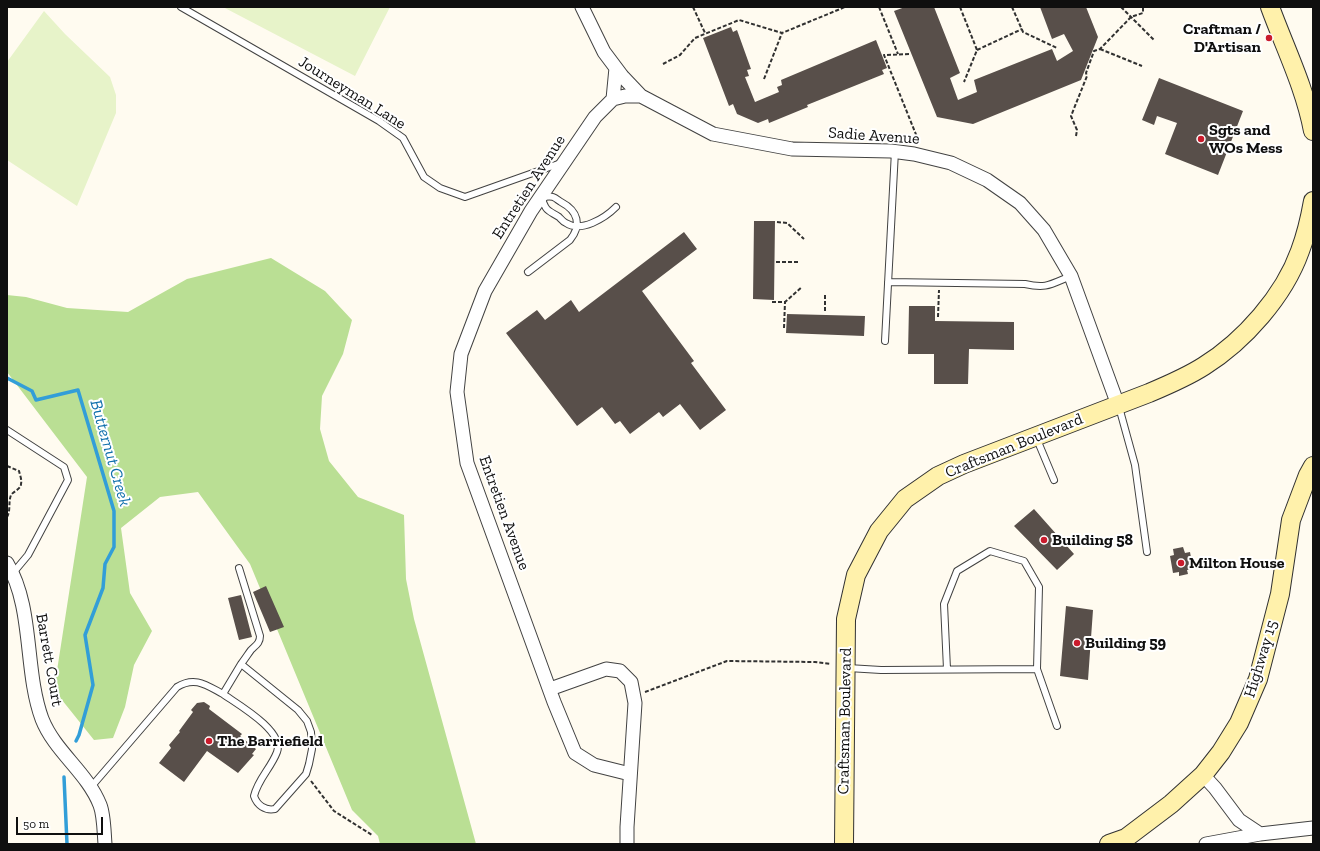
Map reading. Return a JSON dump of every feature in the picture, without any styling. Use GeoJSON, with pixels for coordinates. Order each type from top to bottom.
{"type":"FeatureCollection","features":[{"type":"Feature","properties":{"kind":"street"},"geometry":{"type":"LineString","coordinates":[[582,7],[604,52],[622,76],[642,96]]}},
{"type":"Feature","properties":{"kind":"street"},"geometry":{"type":"LineString","coordinates":[[1270,7],[1302,87],[1309,109],[1313,131]]}},
{"type":"Feature","properties":{"kind":"street"},"geometry":{"type":"LineString","coordinates":[[616,68],[613,99],[626,96],[642,96]]}},
{"type":"Feature","properties":{"kind":"street","name":"Sadie Avenue"},"geometry":{"type":"LineString","coordinates":[[642,96],[713,134],[792,149],[895,151],[925,156],[951,162],[987,180],[1020,203],[1044,230],[1071,276],[1118,405]]}},
{"type":"Feature","properties":{"kind":"street","name":"Entretien Avenue"},"geometry":{"type":"LineString","coordinates":[[613,99],[595,117],[540,197],[485,291],[461,354],[457,392],[467,463],[575,753],[594,765],[630,774]]}},
{"type":"Feature","properties":{"kind":"street","name":"Craftsman Boulevard"},"geometry":{"type":"LineString","coordinates":[[844,844],[839,666],[846,619],[856,575],[879,531],[905,499],[938,476],[964,464],[1179,380],[1204,366],[1228,349],[1255,324],[1281,290],[1300,252],[1310,220],[1313,201]]}},
{"type":"Feature","properties":{"kind":"street","name":"Highway 15"},"geometry":{"type":"LineString","coordinates":[[1108,844],[1126,838],[1172,804],[1203,775],[1221,752],[1239,723],[1258,679],[1280,594],[1290,520],[1313,466]]}},
{"type":"Feature","properties":{"kind":"street","name":"Barrett Court"},"geometry":{"type":"LineString","coordinates":[[10,568],[21,599],[33,688],[42,720],[53,741],[91,787],[100,806],[105,844]]}},
{"type":"Feature","properties":{"kind":"street"},"geometry":{"type":"LineString","coordinates":[[550,689],[594,672],[606,669],[620,671],[631,682],[634,703],[627,827],[628,844]]}},
{"type":"Feature","properties":{"kind":"street"},"geometry":{"type":"LineString","coordinates":[[1203,775],[1215,788],[1239,820],[1260,834]]}},
{"type":"Feature","properties":{"kind":"street"},"geometry":{"type":"LineString","coordinates":[[1206,844],[1260,834],[1313,828]]}},
{"type":"Feature","properties":{"kind":"lane","name":"Journeyman Lane"},"geometry":{"type":"LineString","coordinates":[[181,7],[378,121],[403,138],[424,177],[440,188],[465,197],[564,162]]}},
{"type":"Feature","properties":{"kind":"lane"},"geometry":{"type":"LineString","coordinates":[[885,342],[895,151]]}},
{"type":"Feature","properties":{"kind":"lane"},"geometry":{"type":"LineString","coordinates":[[528,272],[570,240],[575,234],[577,226],[576,215],[568,206],[552,197],[540,197],[546,209],[566,224],[577,226],[600,220],[616,207]]}},
{"type":"Feature","properties":{"kind":"lane"},"geometry":{"type":"LineString","coordinates":[[888,282],[1025,284],[1039,287],[1047,286],[1071,276]]}},
{"type":"Feature","properties":{"kind":"lane"},"geometry":{"type":"LineString","coordinates":[[1118,405],[1135,465],[1147,552]]}},
{"type":"Feature","properties":{"kind":"lane"},"geometry":{"type":"LineString","coordinates":[[7,430],[64,467],[68,480],[28,555],[10,568]]}},
{"type":"Feature","properties":{"kind":"lane"},"geometry":{"type":"LineString","coordinates":[[1036,436],[1054,480]]}},
{"type":"Feature","properties":{"kind":"lane"},"geometry":{"type":"LineString","coordinates":[[947,670],[944,604],[957,570],[990,551],[1024,561],[1039,587],[1037,669],[1057,726]]}},
{"type":"Feature","properties":{"kind":"lane"},"geometry":{"type":"LineString","coordinates":[[223,694],[251,650],[260,640],[239,568]]}},
{"type":"Feature","properties":{"kind":"lane"},"geometry":{"type":"LineString","coordinates":[[91,787],[177,687],[190,681],[197,682],[223,694],[268,727],[275,737],[277,752],[256,788],[254,796],[258,804],[266,809],[275,809],[306,774],[312,749],[311,732],[307,722],[298,710],[242,664]]}},
{"type":"Feature","properties":{"kind":"lane"},"geometry":{"type":"LineString","coordinates":[[839,666],[947,670],[1037,669]]}},
{"type":"Feature","properties":{"kind":"path"},"geometry":{"type":"LineString","coordinates":[[693,7],[705,34]]}},
{"type":"Feature","properties":{"kind":"path"},"geometry":{"type":"LineString","coordinates":[[663,64],[680,55],[695,38],[716,31],[739,20],[782,33],[845,7]]}},
{"type":"Feature","properties":{"kind":"path"},"geometry":{"type":"LineString","coordinates":[[879,7],[898,54]]}},
{"type":"Feature","properties":{"kind":"path"},"geometry":{"type":"LineString","coordinates":[[960,7],[977,50]]}},
{"type":"Feature","properties":{"kind":"path"},"geometry":{"type":"LineString","coordinates":[[1012,7],[1023,32],[1057,48]]}},
{"type":"Feature","properties":{"kind":"path"},"geometry":{"type":"LineString","coordinates":[[1121,7],[1154,40]]}},
{"type":"Feature","properties":{"kind":"path"},"geometry":{"type":"LineString","coordinates":[[1076,136],[1077,130],[1071,116],[1087,76],[1086,73],[1094,51],[1100,49],[1131,17],[1143,13],[1143,7]]}},
{"type":"Feature","properties":{"kind":"path"},"geometry":{"type":"LineString","coordinates":[[964,82],[977,50],[1022,29]]}},
{"type":"Feature","properties":{"kind":"path"},"geometry":{"type":"LineString","coordinates":[[764,79],[782,33]]}},
{"type":"Feature","properties":{"kind":"path"},"geometry":{"type":"LineString","coordinates":[[1100,49],[1142,66]]}},
{"type":"Feature","properties":{"kind":"path"},"geometry":{"type":"LineString","coordinates":[[909,54],[884,55],[925,156]]}},
{"type":"Feature","properties":{"kind":"path"},"geometry":{"type":"LineString","coordinates":[[777,222],[788,222],[804,239]]}},
{"type":"Feature","properties":{"kind":"path"},"geometry":{"type":"LineString","coordinates":[[776,262],[798,262]]}},
{"type":"Feature","properties":{"kind":"path"},"geometry":{"type":"LineString","coordinates":[[938,317],[939,283]]}},
{"type":"Feature","properties":{"kind":"path"},"geometry":{"type":"LineString","coordinates":[[772,302],[785,302],[802,286]]}},
{"type":"Feature","properties":{"kind":"path"},"geometry":{"type":"LineString","coordinates":[[825,293],[825,311]]}},
{"type":"Feature","properties":{"kind":"path"},"geometry":{"type":"LineString","coordinates":[[784,328],[785,302]]}},
{"type":"Feature","properties":{"kind":"path"},"geometry":{"type":"LineString","coordinates":[[7,466],[19,471],[21,484],[20,488],[12,494],[10,513],[7,517]]}},
{"type":"Feature","properties":{"kind":"path"},"geometry":{"type":"LineString","coordinates":[[634,703],[646,691],[727,661],[815,662],[839,666]]}},
{"type":"Feature","properties":{"kind":"path"},"geometry":{"type":"LineString","coordinates":[[306,774],[334,811],[372,835]]}},
{"type":"Feature","properties":{"kind":"green space"},"geometry":{"type":"Polygon","coordinates":[[[223,7],[390,7],[355,76],[223,7]]]}},
{"type":"Feature","properties":{"kind":"green space"},"geometry":{"type":"Polygon","coordinates":[[[44,11],[65,34],[110,77],[116,95],[116,113],[77,206],[7,160],[7,62],[44,11]]]}},
{"type":"Feature","properties":{"kind":"green space"},"geometry":{"type":"Polygon","coordinates":[[[271,258],[325,291],[352,320],[343,354],[322,396],[320,429],[329,461],[358,497],[404,515],[406,579],[414,619],[476,844],[380,844],[378,836],[352,810],[250,564],[198,492],[160,497],[121,528],[130,593],[152,631],[134,665],[125,707],[113,738],[94,740],[54,690],[87,477],[7,372],[7,295],[26,297],[67,308],[128,312],[187,279],[271,258]]]}},
{"type":"Feature","properties":{"kind":"building"},"geometry":{"type":"Polygon","coordinates":[[[905,7],[934,7],[960,73],[950,78],[958,100],[977,92],[974,80],[1052,49],[1057,61],[1073,51],[1064,34],[1052,39],[1040,7],[1086,7],[1098,37],[1081,80],[973,124],[937,117],[894,11],[905,7]]]}},
{"type":"Feature","properties":{"kind":"building"},"geometry":{"type":"Polygon","coordinates":[[[731,27],[733,32],[737,30],[751,69],[747,70],[749,76],[745,77],[755,102],[779,92],[777,87],[782,85],[781,80],[876,40],[887,68],[882,70],[884,74],[807,105],[808,107],[769,123],[768,119],[758,123],[737,114],[733,104],[729,106],[703,38],[731,27]]]}},
{"type":"Feature","properties":{"kind":"building","name":"Sgts and WOs Mess"},"geometry":{"type":"Polygon","coordinates":[[[1159,78],[1243,111],[1218,175],[1165,154],[1177,123],[1157,116],[1154,125],[1142,120],[1159,78]]]}},
{"type":"Feature","properties":{"kind":"building"},"geometry":{"type":"Polygon","coordinates":[[[754,221],[775,221],[774,300],[753,299],[754,221]]]}},
{"type":"Feature","properties":{"kind":"building"},"geometry":{"type":"Polygon","coordinates":[[[684,232],[697,249],[642,291],[694,361],[691,363],[726,410],[700,430],[680,404],[663,417],[659,412],[630,434],[620,421],[615,424],[602,407],[577,426],[506,333],[537,310],[545,320],[571,300],[579,312],[684,232]]]}},
{"type":"Feature","properties":{"kind":"building"},"geometry":{"type":"Polygon","coordinates":[[[909,306],[935,306],[935,321],[1014,322],[1014,350],[969,349],[968,384],[934,384],[934,354],[908,354],[909,306]]]}},
{"type":"Feature","properties":{"kind":"building"},"geometry":{"type":"Polygon","coordinates":[[[787,314],[865,316],[864,336],[786,333],[787,314]]]}},
{"type":"Feature","properties":{"kind":"building","name":"Building 58"},"geometry":{"type":"Polygon","coordinates":[[[1034,509],[1074,554],[1057,570],[1014,526],[1034,509]]]}},
{"type":"Feature","properties":{"kind":"building","name":"Milton House"},"geometry":{"type":"Polygon","coordinates":[[[1183,547],[1185,553],[1190,552],[1193,569],[1187,570],[1188,574],[1179,576],[1179,572],[1173,573],[1170,556],[1174,555],[1173,549],[1183,547]]]}},
{"type":"Feature","properties":{"kind":"building"},"geometry":{"type":"Polygon","coordinates":[[[266,586],[284,627],[270,632],[253,592],[266,586]]]}},
{"type":"Feature","properties":{"kind":"building"},"geometry":{"type":"Polygon","coordinates":[[[241,595],[252,637],[239,640],[228,598],[241,595]]]}},
{"type":"Feature","properties":{"kind":"building","name":"Building 59"},"geometry":{"type":"Polygon","coordinates":[[[1066,606],[1093,610],[1088,680],[1060,676],[1066,606]]]}},
{"type":"Feature","properties":{"kind":"building","name":"The Barriefield"},"geometry":{"type":"Polygon","coordinates":[[[204,702],[210,706],[209,709],[242,734],[240,736],[256,749],[252,754],[254,755],[238,773],[207,751],[184,782],[159,763],[171,748],[169,745],[180,732],[179,731],[193,712],[191,710],[197,703],[204,702]]]}},
{"type":"Feature","properties":{"kind":"waterway","name":"Butternut Creek"},"geometry":{"type":"LineString","coordinates":[[7,378],[32,391],[36,400],[78,390],[114,511],[114,547],[105,564],[103,588],[85,635],[93,685],[76,741]]}},
{"type":"Feature","properties":{"kind":"waterway","name":"Butternut Creek"},"geometry":{"type":"LineString","coordinates":[[64,777],[67,844]]}},
{"type":"Feature","properties":{"kind":"place","name":"Craftman / D'Artisan"},"geometry":{"type":"Point","coordinates":[1269,38]}},
{"type":"Feature","properties":{"kind":"place","name":"Sgts and WOs Mess"},"geometry":{"type":"Point","coordinates":[1201,139]}},
{"type":"Feature","properties":{"kind":"place","name":"Building 58"},"geometry":{"type":"Point","coordinates":[1044,540]}},
{"type":"Feature","properties":{"kind":"place","name":"Milton House"},"geometry":{"type":"Point","coordinates":[1181,563]}},
{"type":"Feature","properties":{"kind":"place","name":"Building 59"},"geometry":{"type":"Point","coordinates":[1077,643]}},
{"type":"Feature","properties":{"kind":"place","name":"The Barriefield"},"geometry":{"type":"Point","coordinates":[209,741]}}]}
